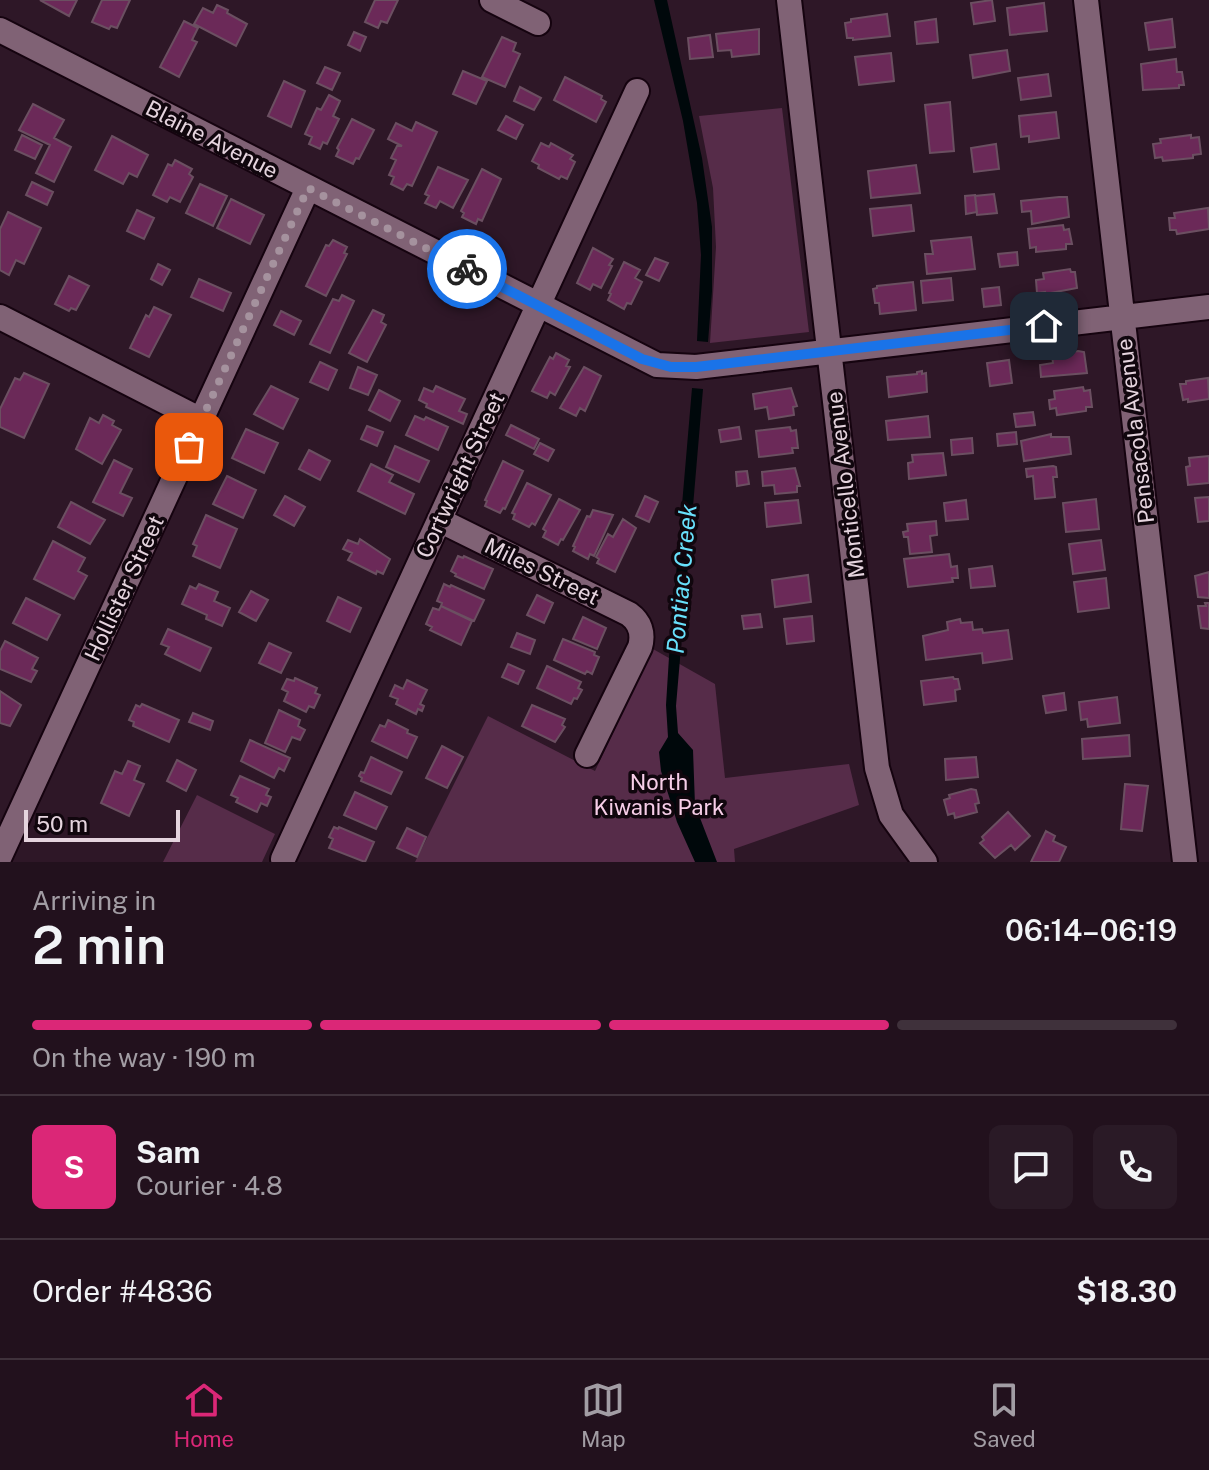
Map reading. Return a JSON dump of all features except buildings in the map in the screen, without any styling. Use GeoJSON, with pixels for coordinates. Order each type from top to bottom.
{"type":"FeatureCollection","features":[{"type":"Feature","properties":{"kind":"street"},"geometry":{"type":"LineString","coordinates":[[492,0],[538,23]]}},
{"type":"Feature","properties":{"kind":"street","name":"Monticello Avenue"},"geometry":{"type":"LineString","coordinates":[[789,0],[877,768],[891,815],[925,862]]}},
{"type":"Feature","properties":{"kind":"street","name":"Pensacola Avenue"},"geometry":{"type":"LineString","coordinates":[[1086,0],[1185,862]]}},
{"type":"Feature","properties":{"kind":"street","name":"Blaine Avenue"},"geometry":{"type":"LineString","coordinates":[[0,30],[642,359],[671,367],[1209,307]]}},
{"type":"Feature","properties":{"kind":"street","name":"Cortwright Street"},"geometry":{"type":"LineString","coordinates":[[283,859],[637,91]]}},
{"type":"Feature","properties":{"kind":"street","name":"Hollister Street"},"geometry":{"type":"LineString","coordinates":[[0,856],[308,188]]}},
{"type":"Feature","properties":{"kind":"street"},"geometry":{"type":"LineString","coordinates":[[0,317],[201,420]]}},
{"type":"Feature","properties":{"kind":"street","name":"Miles Street"},"geometry":{"type":"LineString","coordinates":[[439,520],[629,614],[640,628],[640,647],[587,755]]}},
{"type":"Feature","properties":{"kind":"green space"},"geometry":{"type":"Polygon","coordinates":[[[782,108],[809,332],[710,343],[716,247],[713,188],[699,116],[782,108]]]}},
{"type":"Feature","properties":{"kind":"green space","name":"North Kiwanis Park"},"geometry":{"type":"Polygon","coordinates":[[[653,649],[715,684],[725,778],[849,764],[859,805],[734,849],[735,862],[415,862],[488,716],[595,771],[653,649]]]}},
{"type":"Feature","properties":{"kind":"green space"},"geometry":{"type":"Polygon","coordinates":[[[197,795],[275,834],[262,862],[163,862],[197,795]]]}},
{"type":"Feature","properties":{"kind":"water"},"geometry":{"type":"Polygon","coordinates":[[[654,0],[667,0],[702,158],[712,227],[708,342],[697,341],[701,255],[697,203],[683,121],[654,0]]]}},
{"type":"Feature","properties":{"kind":"water","name":"Pontiac Creek"},"geometry":{"type":"Polygon","coordinates":[[[692,388],[703,389],[676,706],[678,733],[693,750],[695,805],[717,862],[695,862],[677,822],[661,771],[659,752],[668,737],[669,657],[692,388]]]}},
{"type":"Feature","properties":{"kind":"way so far"},"geometry":{"type":"LineString","coordinates":[[189,447],[308,188],[467,269]]}},
{"type":"Feature","properties":{"kind":"route"},"geometry":{"type":"LineString","coordinates":[[467,269],[642,359],[671,367],[696,367],[1044,326]]}}]}
